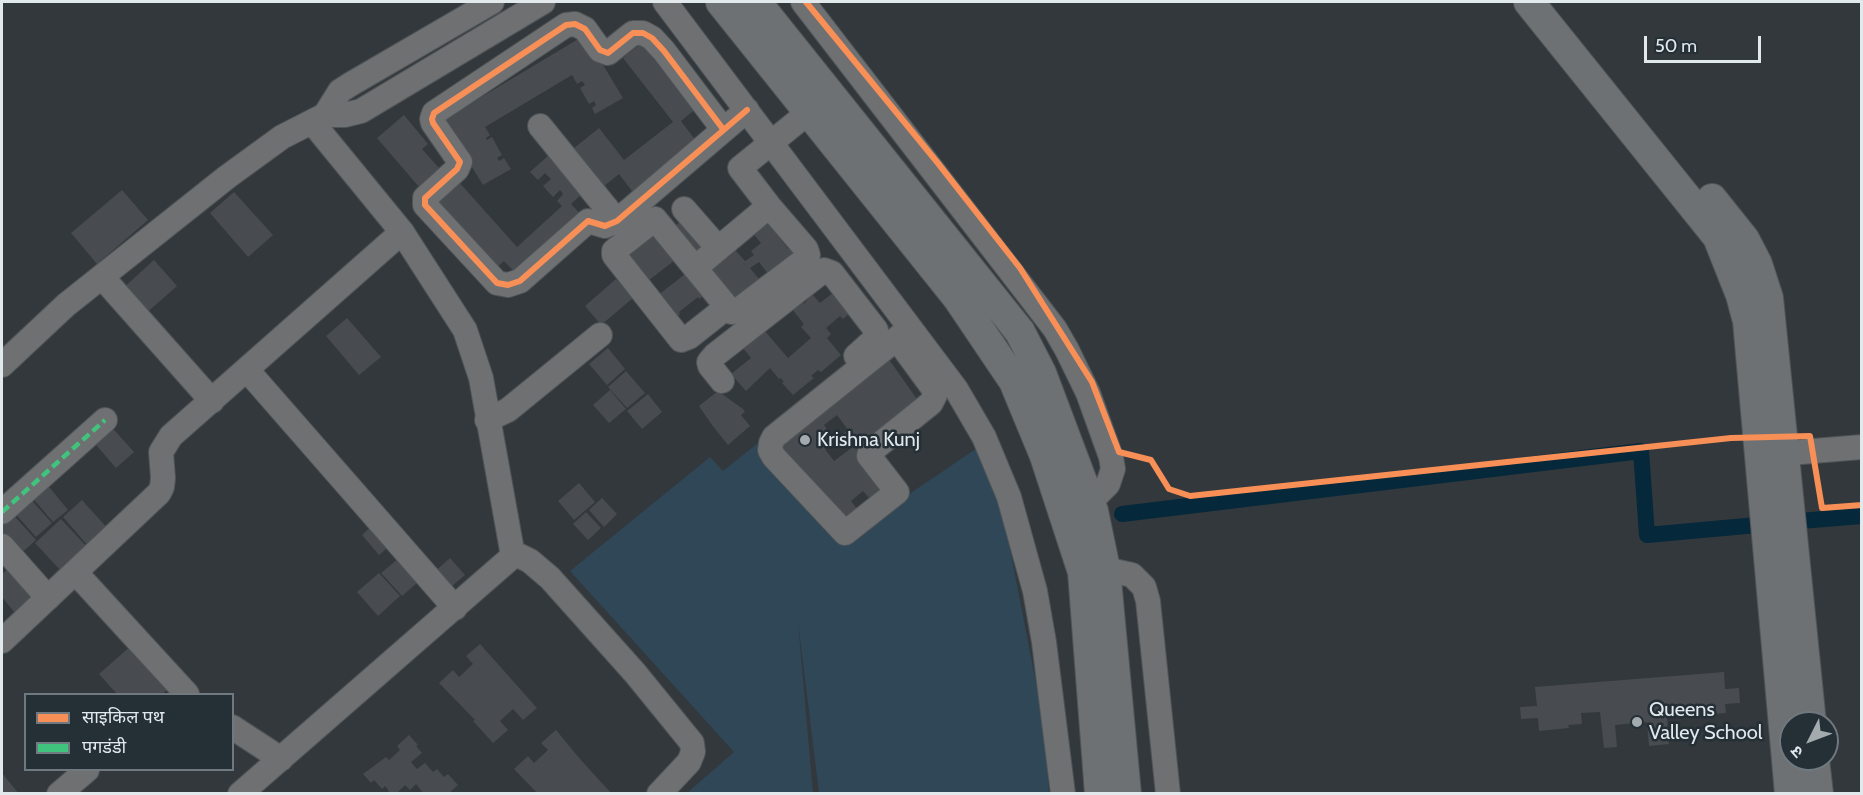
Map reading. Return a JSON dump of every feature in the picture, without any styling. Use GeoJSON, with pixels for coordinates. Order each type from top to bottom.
{"type":"FeatureCollection","features":[{"type":"Feature","properties":{"kind":"main road"},"geometry":{"type":"LineString","coordinates":[[721,2],[958,298],[1014,381],[1045,456],[1083,572],[1100,794]]}},
{"type":"Feature","properties":{"kind":"main road"},"geometry":{"type":"LineString","coordinates":[[756,2],[1020,332],[1041,372],[1090,502],[1105,569],[1126,794]]}},
{"type":"Feature","properties":{"kind":"main road"},"geometry":{"type":"LineString","coordinates":[[1529,2],[1718,237],[1732,270],[1748,321],[1772,455],[1809,711]]}},
{"type":"Feature","properties":{"kind":"main road"},"geometry":{"type":"LineString","coordinates":[[1556,2],[1744,239],[1768,298],[1772,455],[1790,794]]}},
{"type":"Feature","properties":{"kind":"main road"},"geometry":{"type":"LineString","coordinates":[[1815,771],[1818,794]]}},
{"type":"Feature","properties":{"kind":"street"},"geometry":{"type":"LineString","coordinates":[[319,119],[340,92],[351,84],[492,2]]}},
{"type":"Feature","properties":{"kind":"street"},"geometry":{"type":"LineString","coordinates":[[2,365],[66,305],[282,137],[319,119],[360,111],[543,2]]}},
{"type":"Feature","properties":{"kind":"street"},"geometry":{"type":"LineString","coordinates":[[665,2],[771,143],[896,328],[933,388],[935,395],[931,403],[870,452],[869,456],[897,492],[845,533],[774,456],[770,450],[771,443],[774,437],[896,328]]}},
{"type":"Feature","properties":{"kind":"street"},"geometry":{"type":"LineString","coordinates":[[803,2],[1055,329],[1088,393],[1111,458],[1113,469],[1108,484],[1090,502]]}},
{"type":"Feature","properties":{"kind":"street"},"geometry":{"type":"LineString","coordinates":[[723,129],[652,38],[643,33],[633,33],[608,53],[600,50],[585,29],[575,24],[566,25],[433,116],[433,123],[460,162],[457,169],[425,198],[426,206],[497,282],[508,285],[520,281],[588,221],[605,226],[617,221],[747,110]]}},
{"type":"Feature","properties":{"kind":"street"},"geometry":{"type":"LineString","coordinates":[[490,33],[508,63]]}},
{"type":"Feature","properties":{"kind":"street"},"geometry":{"type":"LineString","coordinates":[[727,307],[689,338],[681,340],[614,255],[614,251],[655,219],[727,307],[732,312],[736,310],[808,255],[806,249],[740,168],[809,112]]}},
{"type":"Feature","properties":{"kind":"street"},"geometry":{"type":"LineString","coordinates":[[319,119],[402,232],[465,330],[481,378],[513,556]]}},
{"type":"Feature","properties":{"kind":"street"},"geometry":{"type":"LineString","coordinates":[[540,126],[617,221]]}},
{"type":"Feature","properties":{"kind":"street"},"geometry":{"type":"LineString","coordinates":[[694,268],[769,206]]}},
{"type":"Feature","properties":{"kind":"street"},"geometry":{"type":"LineString","coordinates":[[684,208],[718,248]]}},
{"type":"Feature","properties":{"kind":"street"},"geometry":{"type":"LineString","coordinates":[[2,641],[159,493],[163,478],[161,452],[171,436],[402,232]]}},
{"type":"Feature","properties":{"kind":"street"},"geometry":{"type":"LineString","coordinates":[[722,381],[710,366],[715,355],[824,270],[832,273],[896,328],[956,389],[984,436],[1009,497],[1035,591],[1044,642],[1063,794]]}},
{"type":"Feature","properties":{"kind":"street"},"geometry":{"type":"LineString","coordinates":[[102,276],[212,401]]}},
{"type":"Feature","properties":{"kind":"street"},"geometry":{"type":"LineString","coordinates":[[795,404],[875,339],[896,328]]}},
{"type":"Feature","properties":{"kind":"street"},"geometry":{"type":"LineString","coordinates":[[487,420],[508,410],[600,335]]}},
{"type":"Feature","properties":{"kind":"street"},"geometry":{"type":"LineString","coordinates":[[247,370],[455,608]]}},
{"type":"Feature","properties":{"kind":"street"},"geometry":{"type":"LineString","coordinates":[[2,512],[105,420]]}},
{"type":"Feature","properties":{"kind":"street"},"geometry":{"type":"LineString","coordinates":[[1772,455],[1862,447]]}},
{"type":"Feature","properties":{"kind":"street"},"geometry":{"type":"LineString","coordinates":[[2,546],[48,598]]}},
{"type":"Feature","properties":{"kind":"street"},"geometry":{"type":"LineString","coordinates":[[240,794],[513,556],[520,556],[530,561],[550,578],[635,673],[692,743],[693,752],[689,762],[659,794]]}},
{"type":"Feature","properties":{"kind":"street"},"geometry":{"type":"LineString","coordinates":[[1105,569],[1132,575],[1144,587],[1148,601],[1168,794]]}},
{"type":"Feature","properties":{"kind":"street"},"geometry":{"type":"LineString","coordinates":[[76,573],[180,693]]}},
{"type":"Feature","properties":{"kind":"street"},"geometry":{"type":"LineString","coordinates":[[234,728],[281,759]]}},
{"type":"Feature","properties":{"kind":"street"},"geometry":{"type":"LineString","coordinates":[[59,794],[86,771]]}},
{"type":"Feature","properties":{"kind":"shaded area"},"geometry":{"type":"Polygon","coordinates":[[[758,443],[843,539],[983,444],[1002,508],[1044,724],[1049,793],[819,793],[798,622],[813,793],[687,793],[734,752],[570,571],[710,457],[723,471],[758,443]]]}},
{"type":"Feature","properties":{"kind":"building"},"geometry":{"type":"Polygon","coordinates":[[[585,35],[623,98],[595,114],[592,108],[596,105],[594,101],[589,104],[580,88],[585,85],[582,81],[577,84],[572,75],[485,127],[490,135],[486,138],[487,140],[492,137],[502,155],[497,158],[499,161],[504,158],[511,169],[483,185],[443,120],[585,35]]]}},
{"type":"Feature","properties":{"kind":"building"},"geometry":{"type":"Polygon","coordinates":[[[645,40],[698,107],[681,121],[699,145],[635,195],[619,174],[603,187],[573,149],[599,128],[624,160],[673,122],[623,58],[645,40]]]}},
{"type":"Feature","properties":{"kind":"building"},"geometry":{"type":"Polygon","coordinates":[[[404,115],[428,144],[422,149],[440,169],[419,187],[377,138],[404,115]]]}},
{"type":"Feature","properties":{"kind":"building"},"geometry":{"type":"Polygon","coordinates":[[[550,154],[584,192],[571,204],[584,218],[519,277],[504,261],[496,268],[435,202],[458,181],[517,247],[562,206],[557,201],[563,194],[560,190],[553,197],[543,186],[551,179],[545,173],[538,180],[530,172],[550,154]]]}},
{"type":"Feature","properties":{"kind":"building"},"geometry":{"type":"Polygon","coordinates":[[[122,190],[148,220],[97,264],[71,233],[122,190]]]}},
{"type":"Feature","properties":{"kind":"building"},"geometry":{"type":"Polygon","coordinates":[[[234,192],[273,235],[248,257],[210,213],[234,192]]]}},
{"type":"Feature","properties":{"kind":"building"},"geometry":{"type":"Polygon","coordinates":[[[687,216],[712,248],[695,261],[671,229],[687,216]]]}},
{"type":"Feature","properties":{"kind":"building"},"geometry":{"type":"Polygon","coordinates":[[[768,218],[772,228],[788,249],[791,247],[796,254],[769,275],[759,262],[750,268],[760,280],[733,302],[709,274],[729,243],[745,261],[754,255],[751,251],[761,243],[751,231],[768,218]]]}},
{"type":"Feature","properties":{"kind":"building"},"geometry":{"type":"Polygon","coordinates":[[[659,231],[679,257],[644,284],[623,260],[659,231]]]}},
{"type":"Feature","properties":{"kind":"building"},"geometry":{"type":"Polygon","coordinates":[[[154,260],[177,286],[143,316],[120,291],[154,260]]]}},
{"type":"Feature","properties":{"kind":"building"},"geometry":{"type":"Polygon","coordinates":[[[689,271],[706,294],[699,299],[698,297],[679,312],[680,314],[671,322],[653,299],[689,271]]]}},
{"type":"Feature","properties":{"kind":"building"},"geometry":{"type":"Polygon","coordinates":[[[616,279],[633,298],[601,325],[585,306],[616,279]]]}},
{"type":"Feature","properties":{"kind":"building"},"geometry":{"type":"Polygon","coordinates":[[[838,289],[855,309],[843,319],[840,316],[826,328],[831,334],[827,338],[841,355],[821,372],[818,370],[811,376],[814,378],[793,395],[782,383],[784,382],[781,378],[779,379],[770,368],[746,391],[731,374],[751,358],[743,348],[764,330],[788,358],[811,338],[801,327],[804,324],[792,309],[802,301],[804,304],[812,294],[820,303],[838,289]]]}},
{"type":"Feature","properties":{"kind":"building"},"geometry":{"type":"Polygon","coordinates":[[[347,318],[381,357],[359,375],[326,336],[347,318]]]}},
{"type":"Feature","properties":{"kind":"building"},"geometry":{"type":"Polygon","coordinates":[[[608,348],[625,369],[607,385],[589,364],[608,348]]]}},
{"type":"Feature","properties":{"kind":"building","name":"Krishna Kunj"},"geometry":{"type":"Polygon","coordinates":[[[888,358],[919,402],[858,446],[889,484],[870,499],[863,491],[851,501],[858,510],[841,524],[776,445],[888,358]],[[837,415],[824,425],[828,431],[824,434],[832,444],[825,449],[834,461],[850,449],[840,436],[848,430],[837,415]]]}},
{"type":"Feature","properties":{"kind":"building"},"geometry":{"type":"Polygon","coordinates":[[[626,371],[645,393],[627,408],[608,387],[626,371]]]}},
{"type":"Feature","properties":{"kind":"building"},"geometry":{"type":"Polygon","coordinates":[[[610,390],[626,409],[609,423],[593,405],[610,390]]]}},
{"type":"Feature","properties":{"kind":"building"},"geometry":{"type":"Polygon","coordinates":[[[718,391],[743,409],[745,412],[741,415],[750,426],[728,445],[699,406],[718,391]]]}},
{"type":"Feature","properties":{"kind":"building"},"geometry":{"type":"Polygon","coordinates":[[[648,394],[662,412],[642,429],[627,411],[648,394]]]}},
{"type":"Feature","properties":{"kind":"building"},"geometry":{"type":"Polygon","coordinates":[[[108,423],[134,452],[116,468],[90,438],[108,423]]]}},
{"type":"Feature","properties":{"kind":"building"},"geometry":{"type":"Polygon","coordinates":[[[45,482],[68,510],[53,522],[30,495],[45,482]]]}},
{"type":"Feature","properties":{"kind":"building"},"geometry":{"type":"Polygon","coordinates":[[[579,483],[595,502],[574,520],[558,501],[579,483]]]}},
{"type":"Feature","properties":{"kind":"building"},"geometry":{"type":"Polygon","coordinates":[[[26,494],[52,523],[36,537],[10,508],[26,494]]]}},
{"type":"Feature","properties":{"kind":"building"},"geometry":{"type":"Polygon","coordinates":[[[602,498],[617,514],[604,527],[589,510],[602,498]]]}},
{"type":"Feature","properties":{"kind":"building"},"geometry":{"type":"Polygon","coordinates":[[[82,500],[109,530],[89,547],[63,517],[82,500]]]}},
{"type":"Feature","properties":{"kind":"building"},"geometry":{"type":"Polygon","coordinates":[[[8,509],[36,540],[17,557],[2,539],[2,515],[8,509]]]}},
{"type":"Feature","properties":{"kind":"building"},"geometry":{"type":"Polygon","coordinates":[[[586,512],[601,528],[588,540],[573,524],[586,512]]]}},
{"type":"Feature","properties":{"kind":"building"},"geometry":{"type":"Polygon","coordinates":[[[61,519],[88,548],[62,572],[35,543],[61,519]]]}},
{"type":"Feature","properties":{"kind":"building"},"geometry":{"type":"Polygon","coordinates":[[[377,521],[395,541],[379,555],[362,535],[377,521]]]}},
{"type":"Feature","properties":{"kind":"building"},"geometry":{"type":"Polygon","coordinates":[[[405,553],[425,576],[402,596],[381,573],[405,553]]]}},
{"type":"Feature","properties":{"kind":"building"},"geometry":{"type":"Polygon","coordinates":[[[450,558],[465,575],[447,590],[432,574],[450,558]]]}},
{"type":"Feature","properties":{"kind":"building"},"geometry":{"type":"Polygon","coordinates":[[[10,567],[35,596],[15,613],[2,597],[2,574],[10,567]]]}},
{"type":"Feature","properties":{"kind":"building"},"geometry":{"type":"Polygon","coordinates":[[[379,573],[400,596],[378,616],[357,592],[379,573]]]}},
{"type":"Feature","properties":{"kind":"building"},"geometry":{"type":"Polygon","coordinates":[[[480,644],[537,708],[523,720],[513,709],[500,721],[508,730],[493,743],[473,721],[475,720],[439,683],[453,670],[459,677],[473,664],[466,656],[480,644]]]}},
{"type":"Feature","properties":{"kind":"building"},"geometry":{"type":"Polygon","coordinates":[[[132,645],[170,688],[163,693],[116,693],[99,674],[132,645]]]}},
{"type":"Feature","properties":{"kind":"building"},"geometry":{"type":"Polygon","coordinates":[[[1724,672],[1725,689],[1739,688],[1740,703],[1725,704],[1726,713],[1680,717],[1679,704],[1666,705],[1669,744],[1649,746],[1647,722],[1615,725],[1617,747],[1604,748],[1600,712],[1581,713],[1582,724],[1568,725],[1569,728],[1539,731],[1538,718],[1521,719],[1520,707],[1537,706],[1535,687],[1724,672]]]}},
{"type":"Feature","properties":{"kind":"building"},"geometry":{"type":"Polygon","coordinates":[[[556,730],[612,794],[538,794],[514,769],[528,756],[534,763],[548,750],[541,743],[556,730]]]}},
{"type":"Feature","properties":{"kind":"building"},"geometry":{"type":"Polygon","coordinates":[[[409,735],[422,753],[411,762],[417,769],[425,763],[433,772],[437,769],[444,777],[448,774],[458,785],[448,794],[424,794],[416,784],[410,790],[405,785],[396,794],[386,794],[389,791],[385,786],[382,789],[374,780],[371,783],[363,774],[386,757],[389,760],[400,750],[397,746],[409,735]]]}},
{"type":"Feature","properties":{"kind":"building"},"geometry":{"type":"Polygon","coordinates":[[[2,773],[19,794],[2,794],[2,773]]]}},
{"type":"Feature","properties":{"kind":"waterway"},"geometry":{"type":"LineString","coordinates":[[1122,514],[1641,451],[1647,535],[1757,525]]}},
{"type":"Feature","properties":{"kind":"waterway"},"geometry":{"type":"LineString","coordinates":[[1800,521],[1862,516]]}},
{"type":"Feature","properties":{"kind":"marked path"},"geometry":{"type":"LineString","coordinates":[[2,512],[105,420]]}},
{"type":"Feature","properties":{"kind":"cycle path"},"geometry":{"type":"LineString","coordinates":[[806,2],[1020,268],[1092,382],[1119,452],[1151,460],[1169,489],[1190,496],[1731,438],[1810,436],[1822,508],[1862,505]]}},
{"type":"Feature","properties":{"kind":"cycle path"},"geometry":{"type":"LineString","coordinates":[[723,129],[652,38],[643,33],[633,33],[608,53],[600,50],[585,29],[575,24],[566,25],[434,113],[433,123],[460,162],[457,169],[425,198],[425,205],[497,283],[508,285],[520,281],[588,221],[605,226],[617,221],[747,110]]}},
{"type":"Feature","properties":{"kind":"place","name":"Krishna Kunj"},"geometry":{"type":"Point","coordinates":[805,440]}},
{"type":"Feature","properties":{"kind":"place","name":"Queens Valley School"},"geometry":{"type":"Point","coordinates":[1637,722]}}]}
